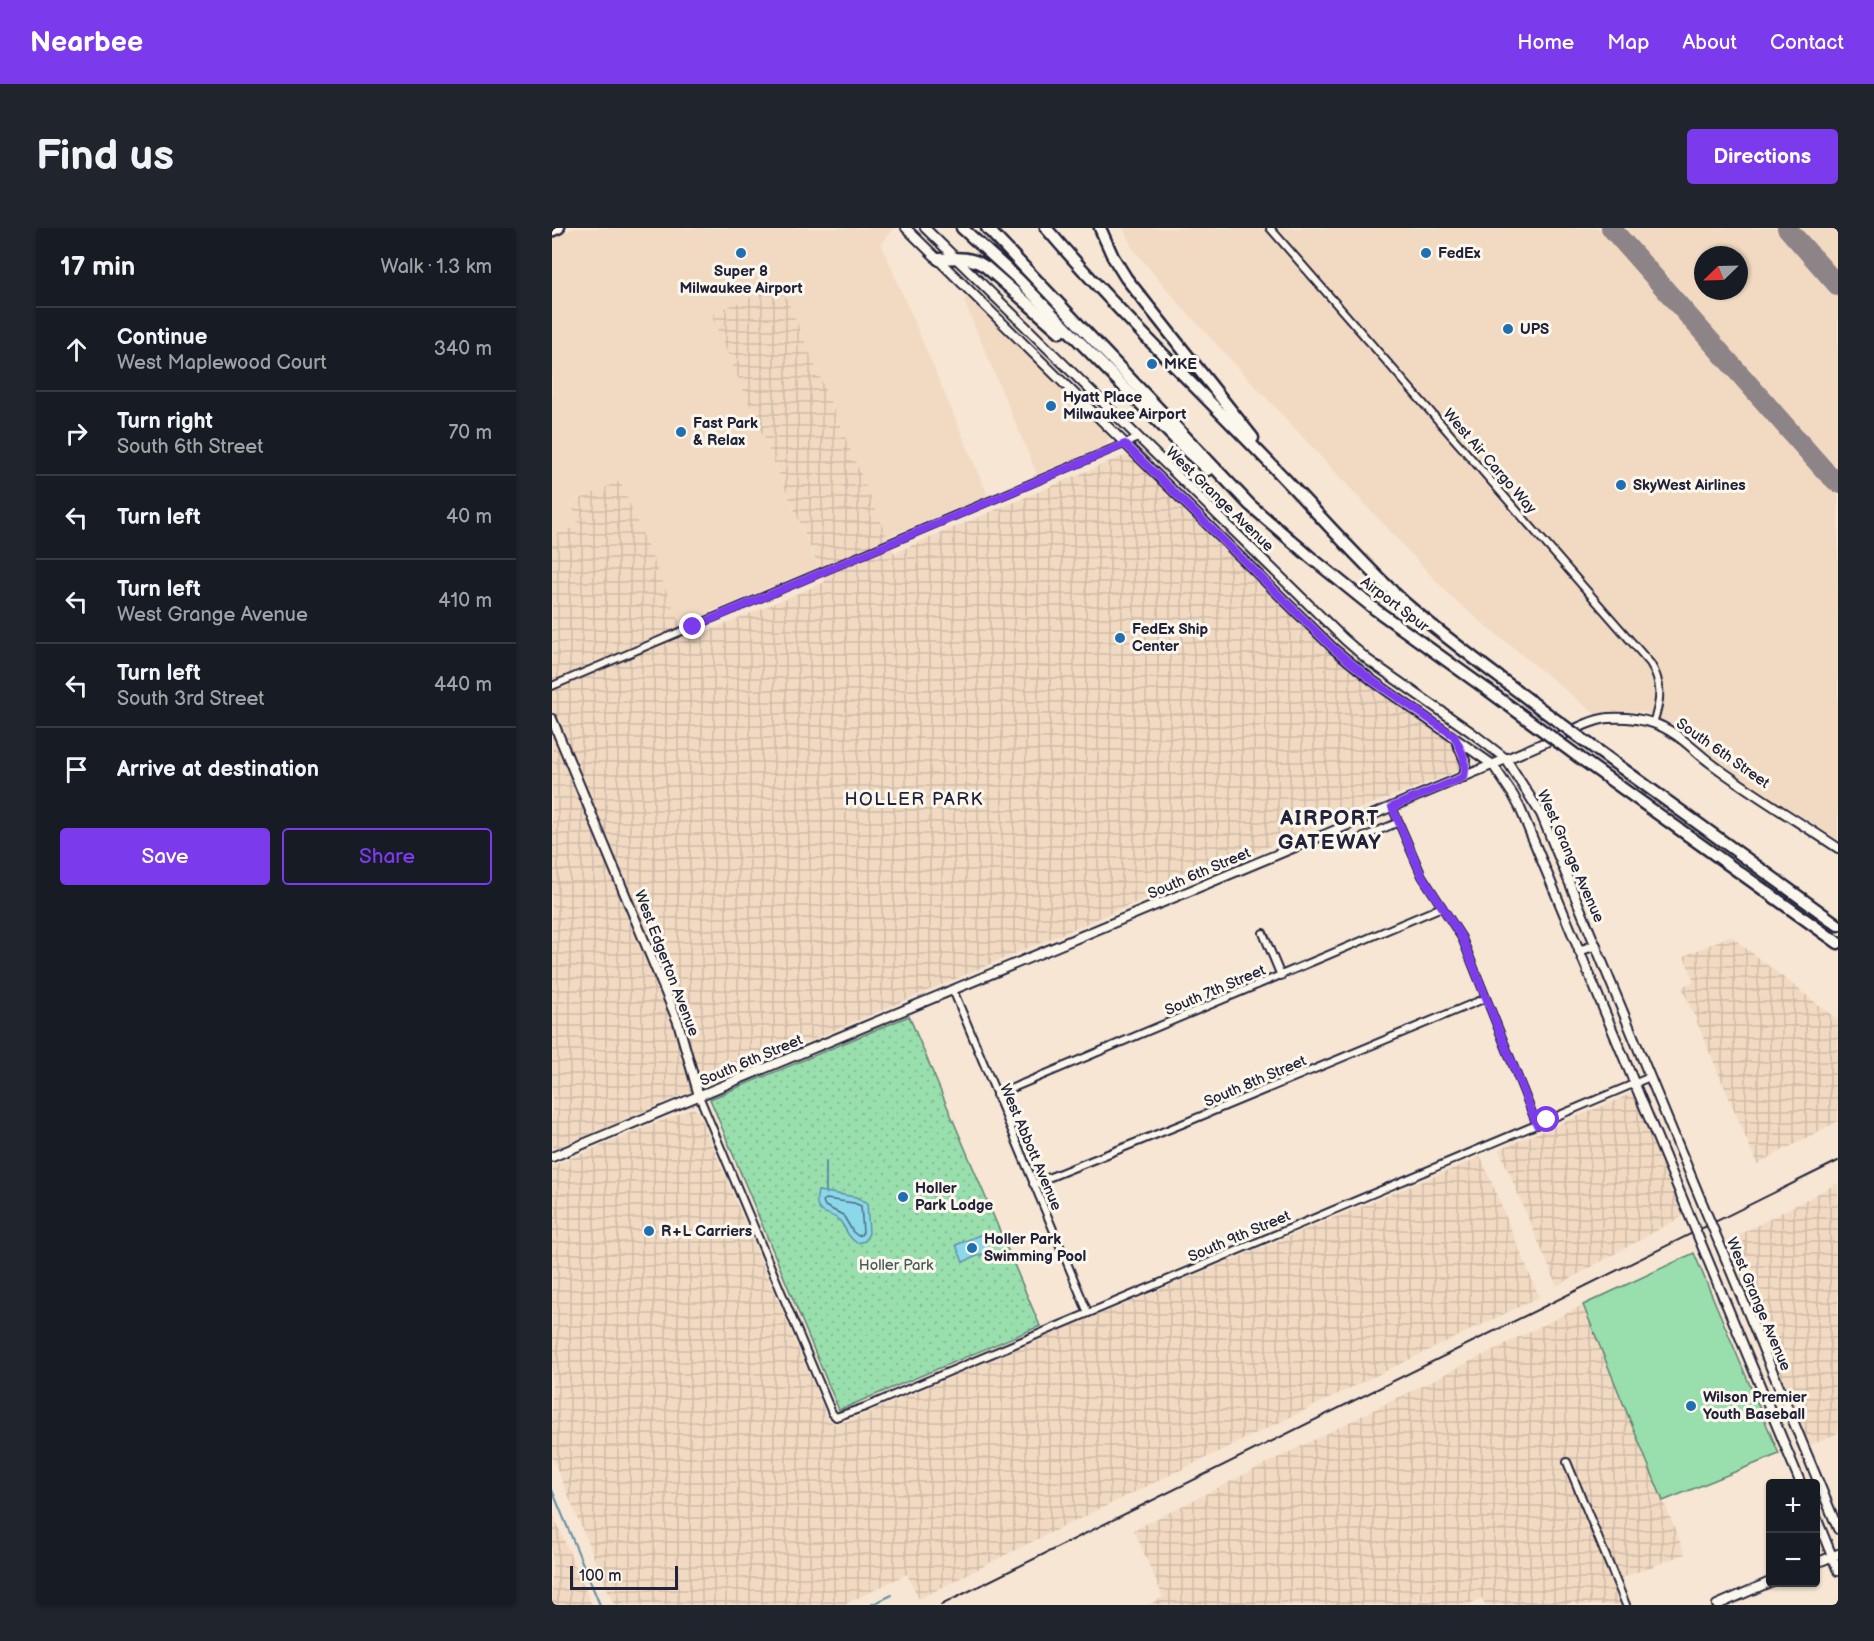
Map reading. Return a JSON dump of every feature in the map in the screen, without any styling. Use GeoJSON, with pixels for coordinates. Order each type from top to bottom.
{"type":"FeatureCollection","features":[{"type":"Feature","properties":{"kind":"highway"},"geometry":{"type":"LineString","coordinates":[[962,228],[1018,279],[1188,452],[1250,505]]}},
{"type":"Feature","properties":{"kind":"highway","name":"Airport Spur"},"geometry":{"type":"LineString","coordinates":[[987,228],[1250,505],[1376,610],[1838,943]]}},
{"type":"Feature","properties":{"kind":"highway","name":"Airport Spur"},"geometry":{"type":"LineString","coordinates":[[1046,228],[1194,388],[1362,561],[1405,602],[1545,712],[1838,925]]}},
{"type":"Feature","properties":{"kind":"highway"},"geometry":{"type":"LineString","coordinates":[[1100,228],[1113,257],[1132,285],[1284,479]]}},
{"type":"Feature","properties":{"kind":"highway"},"geometry":{"type":"LineString","coordinates":[[938,259],[975,260],[987,267],[1082,352],[1104,368]]}},
{"type":"Feature","properties":{"kind":"main road"},"geometry":{"type":"LineString","coordinates":[[552,231],[559,228]]}},
{"type":"Feature","properties":{"kind":"street","name":"West Grange Avenue"},"geometry":{"type":"LineString","coordinates":[[906,228],[1350,663],[1493,765],[1514,795],[1526,821],[1799,1479]]}},
{"type":"Feature","properties":{"kind":"street","name":"West Grange Avenue"},"geometry":{"type":"LineString","coordinates":[[925,228],[1322,619],[1368,660],[1506,759],[1541,814],[1779,1388],[1814,1479]]}},
{"type":"Feature","properties":{"kind":"street","name":"West Air Cargo Way"},"geometry":{"type":"LineString","coordinates":[[1270,228],[1650,663],[1657,673],[1660,685],[1660,699],[1653,723]]}},
{"type":"Feature","properties":{"kind":"street"},"geometry":{"type":"LineString","coordinates":[[552,686],[1138,438]]}},
{"type":"Feature","properties":{"kind":"street"},"geometry":{"type":"LineString","coordinates":[[1165,483],[1174,474]]}},
{"type":"Feature","properties":{"kind":"street"},"geometry":{"type":"LineString","coordinates":[[1313,628],[1322,619]]}},
{"type":"Feature","properties":{"kind":"street","name":"South 6th Street"},"geometry":{"type":"LineString","coordinates":[[552,1157],[1581,727],[1605,719],[1629,718],[1653,723],[1678,735],[1713,764],[1838,848]]}},
{"type":"Feature","properties":{"kind":"street","name":"West Edgerton Avenue"},"geometry":{"type":"LineString","coordinates":[[552,719],[678,1022],[699,1096],[827,1402],[836,1417]]}},
{"type":"Feature","properties":{"kind":"street"},"geometry":{"type":"LineString","coordinates":[[1454,736],[1466,763],[1464,777]]}},
{"type":"Feature","properties":{"kind":"street"},"geometry":{"type":"LineString","coordinates":[[1392,807],[1422,876],[1462,938],[1537,1125]]}},
{"type":"Feature","properties":{"kind":"street"},"geometry":{"type":"LineString","coordinates":[[1526,821],[1541,814]]}},
{"type":"Feature","properties":{"kind":"street"},"geometry":{"type":"LineString","coordinates":[[1335,830],[1341,841],[1349,843],[1399,822]]}},
{"type":"Feature","properties":{"kind":"street","name":"South 7th Street"},"geometry":{"type":"LineString","coordinates":[[996,1095],[1442,907]]}},
{"type":"Feature","properties":{"kind":"street"},"geometry":{"type":"LineString","coordinates":[[1263,933],[1281,976]]}},
{"type":"Feature","properties":{"kind":"street"},"geometry":{"type":"LineString","coordinates":[[1579,951],[1596,945]]}},
{"type":"Feature","properties":{"kind":"street","name":"West Abbott Avenue"},"geometry":{"type":"LineString","coordinates":[[953,990],[1088,1313]]}},
{"type":"Feature","properties":{"kind":"street","name":"South 8th Street"},"geometry":{"type":"LineString","coordinates":[[1033,1184],[1486,998]]}},
{"type":"Feature","properties":{"kind":"street","name":"South 9th Street"},"geometry":{"type":"LineString","coordinates":[[836,1417],[1650,1077]]}},
{"type":"Feature","properties":{"kind":"street"},"geometry":{"type":"LineString","coordinates":[[1764,1394],[1779,1388]]}},
{"type":"Feature","properties":{"kind":"street"},"geometry":{"type":"LineString","coordinates":[[1567,1462],[1626,1605]]}},
{"type":"Feature","properties":{"kind":"street","name":"West Grange Avenue"},"geometry":{"type":"LineString","coordinates":[[1820,1494],[1838,1529]]}},
{"type":"Feature","properties":{"kind":"street"},"geometry":{"type":"LineString","coordinates":[[1820,1526],[1835,1555],[1838,1571]]}},
{"type":"Feature","properties":{"kind":"street"},"geometry":{"type":"LineString","coordinates":[[1820,1561],[1835,1555]]}},
{"type":"Feature","properties":{"kind":"street"},"geometry":{"type":"LineString","coordinates":[[1717,1605],[1766,1584]]}},
{"type":"Feature","properties":{"kind":"shaded area"},"geometry":{"type":"Polygon","coordinates":[[[575,228],[895,228],[881,243],[988,496],[887,537],[781,286],[712,314],[818,567],[680,625],[620,482],[571,503],[580,525],[552,536],[552,238],[575,228]]]}},
{"type":"Feature","properties":{"kind":"shaded area"},"geometry":{"type":"Polygon","coordinates":[[[1123,228],[1838,228],[1838,841],[1730,770],[1684,732],[1668,722],[1644,712],[1615,711],[1595,714],[1452,598],[1182,307],[1133,249],[1123,228]]]}},
{"type":"Feature","properties":{"kind":"shaded area"},"geometry":{"type":"Polygon","coordinates":[[[781,285],[894,553],[1118,458],[1132,455],[1328,650],[1362,679],[1452,741],[1462,762],[1456,772],[1345,814],[552,1150],[552,536],[579,525],[571,503],[620,481],[687,640],[825,582],[711,314],[781,285]]]}},
{"type":"Feature","properties":{"kind":"shaded area"},"geometry":{"type":"Polygon","coordinates":[[[968,297],[1107,433],[1109,440],[1106,446],[1037,474],[964,301],[968,297]]]}},
{"type":"Feature","properties":{"kind":"shaded area"},"geometry":{"type":"Polygon","coordinates":[[[1730,936],[1838,1020],[1838,1121],[1757,1164],[1682,987],[1694,981],[1684,956],[1730,936]]]}},
{"type":"Feature","properties":{"kind":"shaded area"},"geometry":{"type":"Polygon","coordinates":[[[1631,1094],[1635,1097],[1683,1216],[1557,1286],[1499,1149],[1631,1094]]]}},
{"type":"Feature","properties":{"kind":"shaded area"},"geometry":{"type":"Polygon","coordinates":[[[693,1108],[698,1112],[827,1417],[834,1424],[851,1420],[1481,1157],[1539,1297],[1021,1547],[919,1599],[907,1574],[843,1605],[614,1605],[552,1457],[552,1166],[693,1108]]]}},
{"type":"Feature","properties":{"kind":"shaded area"},"geometry":{"type":"Polygon","coordinates":[[[1838,1183],[1838,1433],[1810,1445],[1725,1242],[1838,1183]]]}},
{"type":"Feature","properties":{"kind":"shaded area"},"geometry":{"type":"Polygon","coordinates":[[[1583,1305],[1685,1554],[1611,1582],[1620,1605],[1576,1605],[1574,1602],[1566,1605],[1485,1605],[1482,1598],[1467,1605],[1148,1605],[1163,1597],[1134,1530],[1583,1305]]]}},
{"type":"Feature","properties":{"kind":"shaded area"},"geometry":{"type":"Polygon","coordinates":[[[552,1512],[592,1605],[552,1605],[552,1512]]]}},
{"type":"Feature","properties":{"kind":"green space","name":"Holler Park"},"geometry":{"type":"Polygon","coordinates":[[[909,1016],[1040,1326],[839,1410],[710,1099],[909,1016]]]}},
{"type":"Feature","properties":{"kind":"green space","name":"Wilson Premier Youth Baseball"},"geometry":{"type":"Polygon","coordinates":[[[1694,1253],[1779,1454],[1663,1501],[1583,1305],[1694,1253]]]}},
{"type":"Feature","properties":{"kind":"water"},"geometry":{"type":"Polygon","coordinates":[[[818,1191],[856,1197],[867,1203],[869,1233],[865,1241],[857,1243],[850,1237],[840,1221],[819,1209],[818,1191]]]}},
{"type":"Feature","properties":{"kind":"water","name":"Holler Park Swimming Pool"},"geometry":{"type":"Polygon","coordinates":[[[982,1234],[989,1251],[963,1262],[956,1245],[982,1234]]]}},
{"type":"Feature","properties":{"kind":"waterway"},"geometry":{"type":"LineString","coordinates":[[826,1162],[826,1194]]}},
{"type":"Feature","properties":{"kind":"waterway"},"geometry":{"type":"LineString","coordinates":[[552,1490],[600,1605]]}},
{"type":"Feature","properties":{"kind":"waterway"},"geometry":{"type":"LineString","coordinates":[[871,1605],[892,1595]]}},
{"type":"Feature","properties":{"kind":"taxiway"},"geometry":{"type":"LineString","coordinates":[[1611,228],[1838,483]]}},
{"type":"Feature","properties":{"kind":"taxiway"},"geometry":{"type":"LineString","coordinates":[[1787,228],[1838,286]]}},
{"type":"Feature","properties":{"kind":"railway"},"geometry":{"type":"LineString","coordinates":[[941,1605],[1838,1161]]}},
{"type":"Feature","properties":{"kind":"place","name":"Super 8 Milwaukee Airport"},"geometry":{"type":"Point","coordinates":[741,253]}},
{"type":"Feature","properties":{"kind":"place","name":"FedEx"},"geometry":{"type":"Point","coordinates":[1426,253]}},
{"type":"Feature","properties":{"kind":"place","name":"UPS"},"geometry":{"type":"Point","coordinates":[1508,329]}},
{"type":"Feature","properties":{"kind":"place","name":"MKE"},"geometry":{"type":"Point","coordinates":[1152,364]}},
{"type":"Feature","properties":{"kind":"place","name":"Hyatt Place Milwaukee Airport"},"geometry":{"type":"Point","coordinates":[1051,406]}},
{"type":"Feature","properties":{"kind":"place","name":"Fast Park & Relax"},"geometry":{"type":"Point","coordinates":[681,432]}},
{"type":"Feature","properties":{"kind":"place","name":"SkyWest Airlines"},"geometry":{"type":"Point","coordinates":[1621,485]}},
{"type":"Feature","properties":{"kind":"place","name":"FedEx Ship Center"},"geometry":{"type":"Point","coordinates":[1120,638]}},
{"type":"Feature","properties":{"kind":"place","name":"Holler Park Lodge"},"geometry":{"type":"Point","coordinates":[903,1197]}},
{"type":"Feature","properties":{"kind":"place","name":"R+L Carriers"},"geometry":{"type":"Point","coordinates":[649,1231]}},
{"type":"Feature","properties":{"kind":"place","name":"Holler Park Swimming Pool"},"geometry":{"type":"Point","coordinates":[972,1248]}},
{"type":"Feature","properties":{"kind":"place","name":"Wilson Premier Youth Baseball"},"geometry":{"type":"Point","coordinates":[1691,1406]}},
{"type":"Feature","properties":{"kind":"district","name":"HOLLER PARK"},"geometry":{"type":"Point","coordinates":[914,799]}},
{"type":"Feature","properties":{"kind":"district","name":"AIRPORT GATEWAY"},"geometry":{"type":"Point","coordinates":[1330,830]}},
{"type":"Feature","properties":{"kind":"route"},"geometry":{"type":"LineString","coordinates":[[693,627],[1125,444],[1334,649],[1373,681],[1454,736],[1466,763],[1464,777],[1392,807],[1422,876],[1462,938],[1537,1125],[1547,1120]]}}]}
